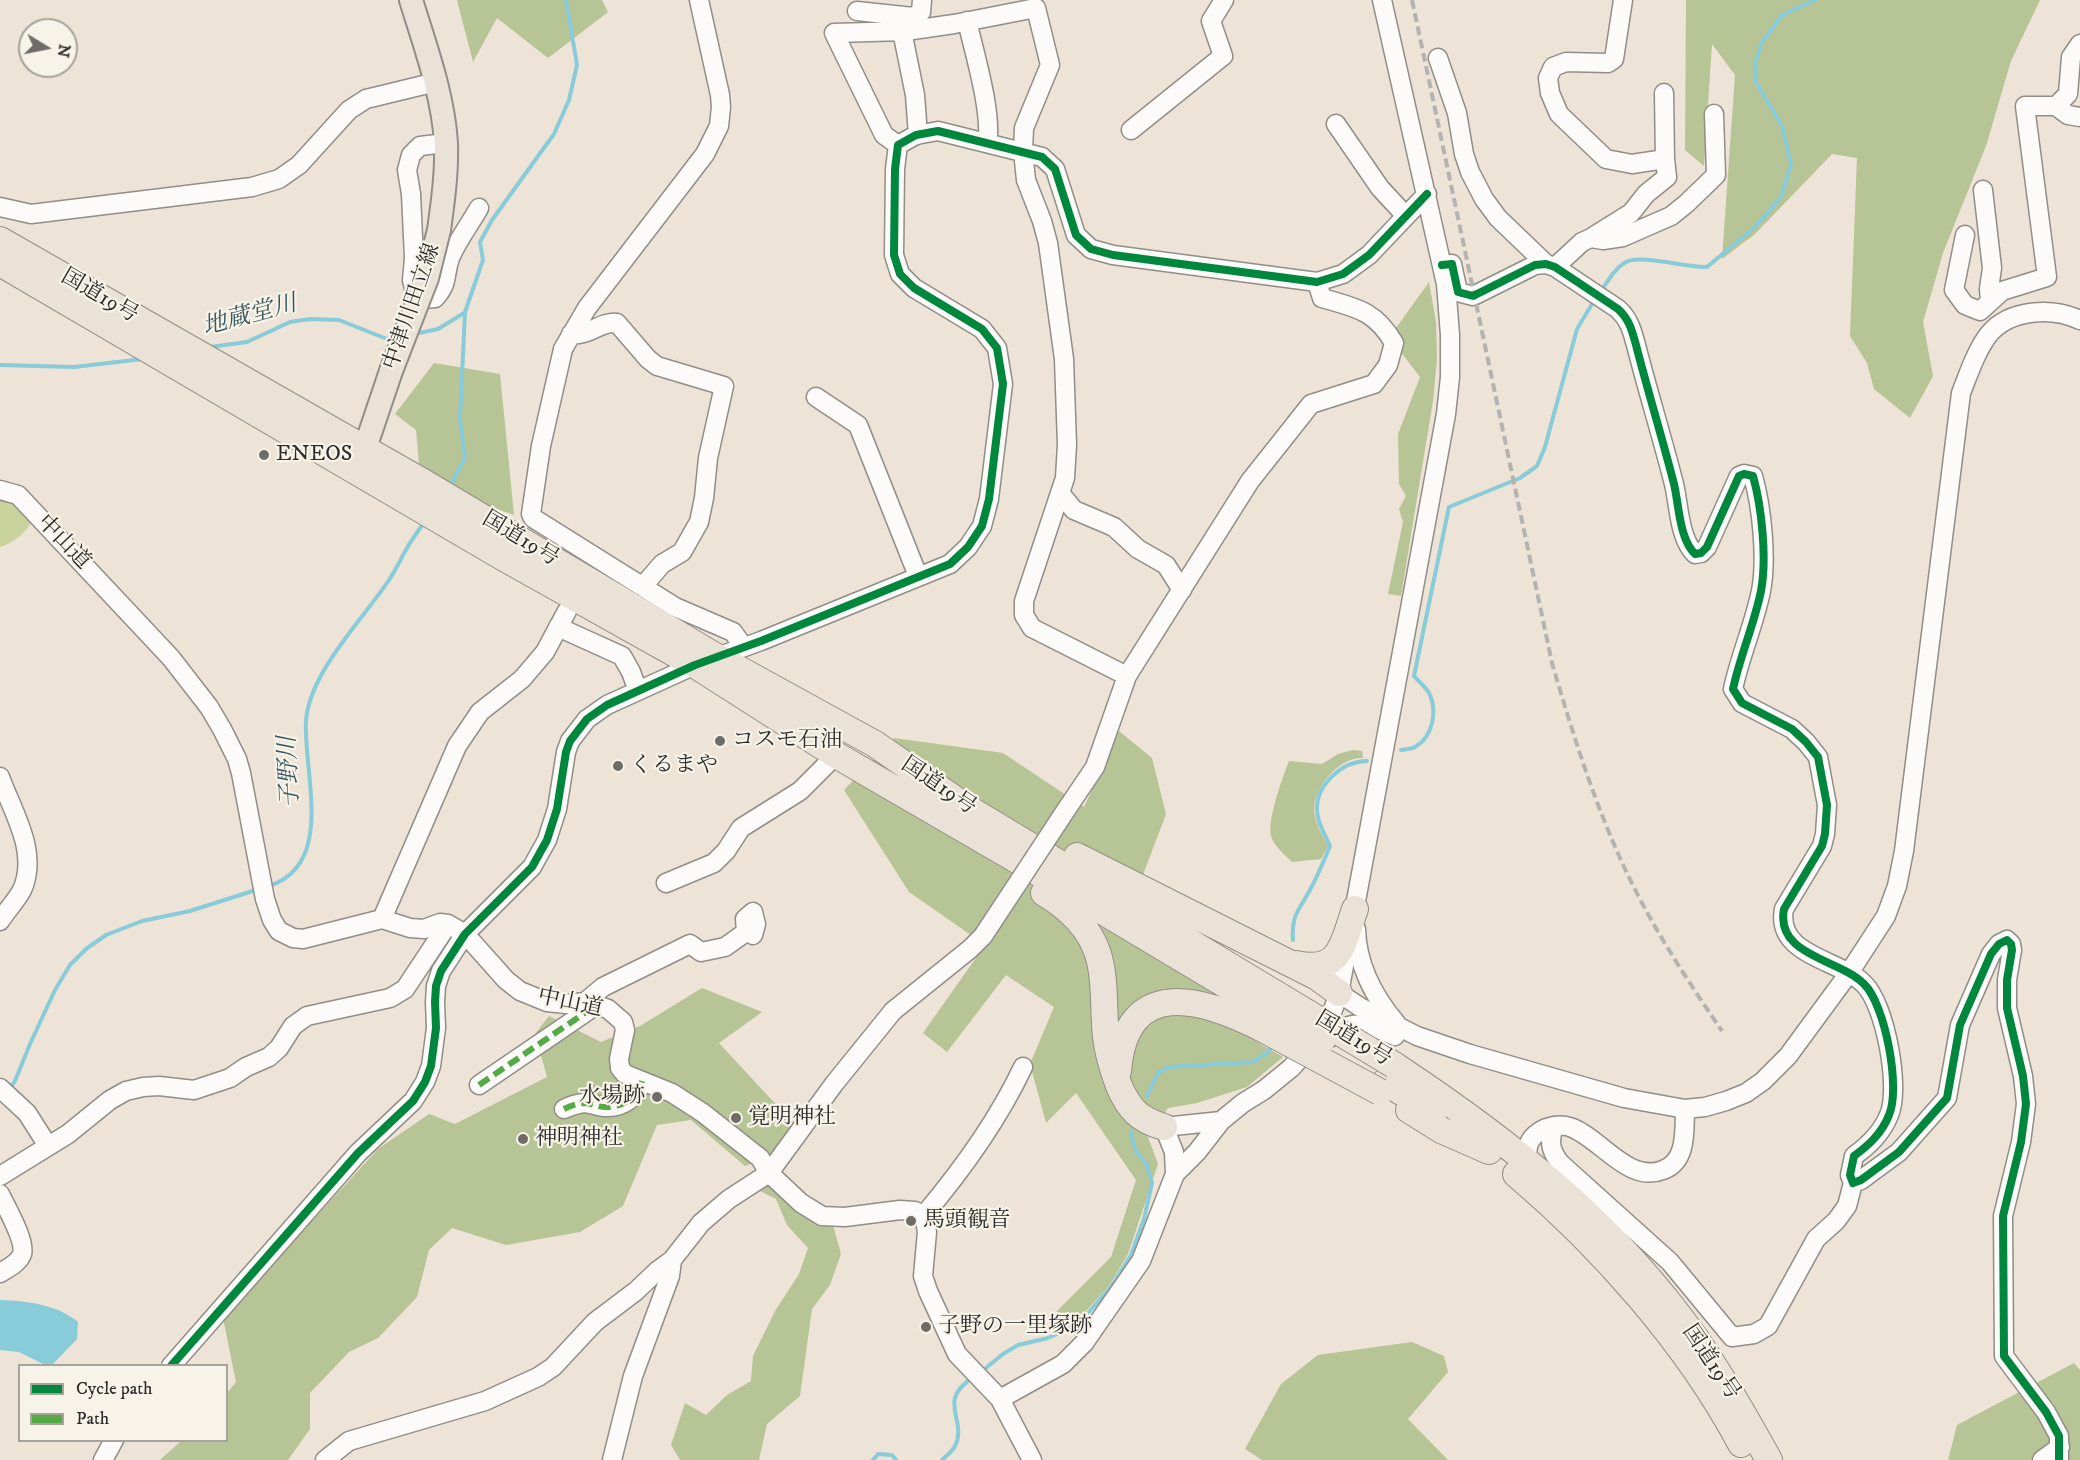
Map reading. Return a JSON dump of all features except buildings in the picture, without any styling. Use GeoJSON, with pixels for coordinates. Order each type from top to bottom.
{"type":"FeatureCollection","features":[{"type":"Feature","properties":{"kind":"highway","name":"国道19号"},"geometry":{"type":"LineString","coordinates":[[0,240],[236,374],[359,458],[705,660],[875,744],[1272,1013]]}},
{"type":"Feature","properties":{"kind":"highway","name":"国道19号"},"geometry":{"type":"LineString","coordinates":[[0,262],[204,382],[359,458]]}},
{"type":"Feature","properties":{"kind":"highway","name":"国道19号"},"geometry":{"type":"LineString","coordinates":[[705,660],[836,755],[1386,1080],[1489,1151],[1574,1227],[1644,1302],[1704,1384],[1750,1460]]}},
{"type":"Feature","properties":{"kind":"highway"},"geometry":{"type":"LineString","coordinates":[[875,744],[967,793],[1038,836],[1317,977],[1339,993]]}},
{"type":"Feature","properties":{"kind":"highway"},"geometry":{"type":"LineString","coordinates":[[892,787],[953,839],[1062,904],[1080,923],[1092,939],[1098,956],[1106,1037],[1111,1063],[1126,1103],[1142,1118],[1164,1127]]}},
{"type":"Feature","properties":{"kind":"highway"},"geometry":{"type":"LineString","coordinates":[[1287,962],[1314,966],[1328,964],[1340,949],[1355,909]]}},
{"type":"Feature","properties":{"kind":"highway"},"geometry":{"type":"LineString","coordinates":[[1117,1080],[1119,1055],[1129,1027],[1138,1017],[1162,1003],[1181,1002],[1208,1005],[1232,1014],[1272,1013],[1386,1080]]}},
{"type":"Feature","properties":{"kind":"highway","name":"国道19号"},"geometry":{"type":"LineString","coordinates":[[1386,1080],[1449,1101],[1527,1160],[1575,1202],[1605,1232],[1695,1338],[1734,1396],[1769,1460]]}},
{"type":"Feature","properties":{"kind":"main road","name":"中津川田立線"},"geometry":{"type":"LineString","coordinates":[[359,458],[428,278],[445,193],[446,143],[436,82],[411,0]]}},
{"type":"Feature","properties":{"kind":"street"},"geometry":{"type":"LineString","coordinates":[[699,0],[720,95],[719,126],[705,154],[587,308],[563,349],[541,446],[531,514],[533,518],[597,565],[643,586],[675,607],[733,632],[743,646]]}},
{"type":"Feature","properties":{"kind":"street"},"geometry":{"type":"LineString","coordinates":[[855,32],[857,5],[887,7],[914,17],[921,12],[922,0]]}},
{"type":"Feature","properties":{"kind":"street"},"geometry":{"type":"LineString","coordinates":[[1131,130],[1223,56],[1211,21],[1224,0]]}},
{"type":"Feature","properties":{"kind":"street"},"geometry":{"type":"LineString","coordinates":[[1000,1399],[1063,1364],[1084,1342],[1141,1261],[1175,1174],[1197,1152],[1221,1121],[1284,1074],[1318,1039],[1339,993],[1446,414],[1450,377],[1450,335],[1446,284],[1382,0]]}},
{"type":"Feature","properties":{"kind":"street"},"geometry":{"type":"LineString","coordinates":[[1623,0],[1614,59],[1608,63],[1566,62],[1553,67],[1548,78],[1550,93],[1559,114],[1606,159],[1632,164],[1665,159]]}},
{"type":"Feature","properties":{"kind":"street"},"geometry":{"type":"LineString","coordinates":[[898,145],[884,135],[834,33],[902,31],[1035,8],[1050,65],[1024,128],[1023,152],[1026,180],[1042,220],[1048,243],[1064,359],[1067,445],[1065,478],[1024,601],[1024,615],[1032,628],[1127,676]]}},
{"type":"Feature","properties":{"kind":"street"},"geometry":{"type":"LineString","coordinates":[[968,21],[982,88],[989,134],[987,143]]}},
{"type":"Feature","properties":{"kind":"street"},"geometry":{"type":"LineString","coordinates":[[902,31],[915,95],[918,135]]}},
{"type":"Feature","properties":{"kind":"street"},"geometry":{"type":"LineString","coordinates":[[2056,106],[2068,94],[2071,57],[2080,44]]}},
{"type":"Feature","properties":{"kind":"street"},"geometry":{"type":"LineString","coordinates":[[1438,58],[1457,113],[1464,154],[1470,172],[1484,199],[1498,218],[1551,265],[1618,309],[1631,326],[1683,527],[1689,548],[1695,554],[1701,553],[1707,547],[1739,476],[1744,474],[1753,476],[1760,516],[1763,554],[1762,589],[1733,690],[1742,704],[1792,729],[1806,742],[1818,757],[1827,805],[1822,846],[1784,909],[1782,920],[1786,931],[1797,945],[1816,958],[1849,972],[1864,984],[1876,1000],[1884,1026],[1894,1096],[1890,1114],[1882,1128],[1870,1144],[1854,1156],[1850,1175],[1853,1183],[1847,1206],[1836,1221],[1816,1239],[1768,1326],[1754,1334],[1732,1337],[1670,1262],[1560,1163],[1551,1151],[1550,1139],[1554,1126]]}},
{"type":"Feature","properties":{"kind":"street"},"geometry":{"type":"LineString","coordinates":[[0,207],[31,214],[252,187],[279,179],[300,165],[349,110],[366,99],[436,82]]}},
{"type":"Feature","properties":{"kind":"street"},"geometry":{"type":"LineString","coordinates":[[1442,266],[1452,264],[1458,292],[1473,296],[1535,265],[1551,265],[1631,213],[1646,194],[1667,177],[1664,93]]}},
{"type":"Feature","properties":{"kind":"street"},"geometry":{"type":"LineString","coordinates":[[1965,235],[1954,290],[1965,305],[1985,306],[2002,291],[2047,277],[2025,106],[2056,106],[2068,115],[2080,117]]}},
{"type":"Feature","properties":{"kind":"street"},"geometry":{"type":"LineString","coordinates":[[1591,238],[1603,240],[1623,237],[1671,216],[1716,175],[1714,114]]}},
{"type":"Feature","properties":{"kind":"street"},"geometry":{"type":"LineString","coordinates":[[1336,124],[1380,188],[1406,216]]}},
{"type":"Feature","properties":{"kind":"street"},"geometry":{"type":"LineString","coordinates":[[898,145],[918,135],[938,131],[1042,157],[1055,169],[1076,235],[1091,249],[1113,255],[1317,282],[1343,274],[1369,255],[1427,194]]}},
{"type":"Feature","properties":{"kind":"street"},"geometry":{"type":"LineString","coordinates":[[446,143],[420,146],[411,155],[407,170],[411,194],[414,248],[412,280],[415,293],[424,299],[435,298],[442,290],[448,273],[449,260],[479,208]]}},
{"type":"Feature","properties":{"kind":"street"},"geometry":{"type":"LineString","coordinates":[[172,1364],[358,1153],[413,1101],[425,1082],[433,1056],[436,986],[441,971],[465,934],[532,867],[547,840],[557,809],[566,752],[576,730],[596,712],[705,660],[950,564],[968,547],[982,526],[989,499],[1003,384],[997,348],[982,329],[914,288],[900,274],[894,255],[898,145]]}},
{"type":"Feature","properties":{"kind":"street"},"geometry":{"type":"LineString","coordinates":[[1983,190],[1992,268],[1985,306],[1990,333]]}},
{"type":"Feature","properties":{"kind":"street"},"geometry":{"type":"LineString","coordinates":[[325,1460],[349,1441],[485,1401],[538,1377],[567,1352],[595,1322],[636,1292],[672,1260],[701,1223],[729,1199],[769,1173],[834,1084],[893,1011],[983,936],[1095,767],[1127,676],[1250,481],[1311,405],[1374,384],[1388,365],[1394,343],[1385,327],[1363,310],[1322,298],[1317,282]]}},
{"type":"Feature","properties":{"kind":"street"},"geometry":{"type":"LineString","coordinates":[[1339,993],[1360,1007],[1417,1036],[1624,1098],[1684,1109],[1705,1107],[1726,1101],[1763,1082],[1788,1056],[1849,972],[1886,916],[1897,886],[1904,851],[1960,393],[1977,354],[1990,333],[2009,318],[2036,312],[2071,316],[2080,320]]}},
{"type":"Feature","properties":{"kind":"street"},"geometry":{"type":"LineString","coordinates":[[571,334],[578,335],[610,322],[617,323],[648,359],[657,366],[724,386],[708,458],[699,522],[682,552],[662,564],[643,586]]}},
{"type":"Feature","properties":{"kind":"street"},"geometry":{"type":"LineString","coordinates":[[816,397],[858,425],[918,576]]}},
{"type":"Feature","properties":{"kind":"street","name":"中山道"},"geometry":{"type":"LineString","coordinates":[[0,490],[18,495],[171,658],[209,707],[237,759],[266,899],[272,920],[279,931],[294,938],[303,939],[382,919]]}},
{"type":"Feature","properties":{"kind":"street"},"geometry":{"type":"LineString","coordinates":[[1060,493],[1074,510],[1113,527],[1138,549],[1166,564],[1182,590]]}},
{"type":"Feature","properties":{"kind":"street"},"geometry":{"type":"LineString","coordinates":[[0,1176],[68,1134],[110,1100],[126,1091],[159,1086],[194,1090],[230,1078],[246,1067],[269,1057],[279,1048],[293,1026],[307,1016],[390,998],[405,989],[448,924],[440,923],[424,929],[410,928],[382,919],[457,746],[480,712],[522,679],[545,652],[563,619],[591,640],[622,656],[632,672],[638,691]]}},
{"type":"Feature","properties":{"kind":"street"},"geometry":{"type":"LineString","coordinates":[[666,884],[714,863],[726,851],[741,828],[800,791],[836,755]]}},
{"type":"Feature","properties":{"kind":"street"},"geometry":{"type":"LineString","coordinates":[[0,777],[23,834],[28,861],[27,876],[22,888],[0,921]]}},
{"type":"Feature","properties":{"kind":"street"},"geometry":{"type":"LineString","coordinates":[[1355,909],[1356,941],[1367,977],[1386,1012],[1400,1027]]}},
{"type":"Feature","properties":{"kind":"street"},"geometry":{"type":"LineString","coordinates":[[479,1085],[589,1010],[589,1003],[603,987],[690,944],[701,952],[725,947],[746,932],[745,919],[753,912],[756,924],[753,935]]}},
{"type":"Feature","properties":{"kind":"street","name":"中山道"},"geometry":{"type":"LineString","coordinates":[[448,924],[465,934],[506,980],[520,991],[547,1002],[589,1003],[608,1009],[623,1022],[625,1030],[620,1068],[630,1078],[672,1093],[703,1113],[760,1158],[769,1173],[801,1203],[822,1216],[839,1217],[900,1210],[915,1211],[924,1215]]}},
{"type":"Feature","properties":{"kind":"street"},"geometry":{"type":"LineString","coordinates":[[1853,1183],[1861,1180],[1899,1152],[1947,1098],[1960,1025],[1991,954],[2002,942],[2010,941],[2012,950],[2007,980],[2007,1008],[2023,1076],[2026,1104],[2021,1142],[2004,1216],[2004,1356],[2046,1412],[2059,1436],[2059,1453],[2042,1460]]}},
{"type":"Feature","properties":{"kind":"street"},"geometry":{"type":"LineString","coordinates":[[1284,1074],[1305,1065],[1344,1026],[1357,1024],[1369,1026],[1404,1039],[1417,1036]]}},
{"type":"Feature","properties":{"kind":"street"},"geometry":{"type":"LineString","coordinates":[[1023,1067],[1014,1086],[978,1144],[924,1215],[927,1232],[923,1276],[957,1354],[1000,1399],[1032,1460]]}},
{"type":"Feature","properties":{"kind":"street"},"geometry":{"type":"LineString","coordinates":[[564,1109],[580,1103],[615,1107],[633,1097],[642,1081]]}},
{"type":"Feature","properties":{"kind":"street"},"geometry":{"type":"LineString","coordinates":[[0,1088],[27,1113],[48,1146]]}},
{"type":"Feature","properties":{"kind":"street"},"geometry":{"type":"LineString","coordinates":[[1527,1160],[1527,1144],[1533,1136],[1554,1126],[1570,1127],[1635,1170],[1655,1173],[1667,1169],[1678,1157],[1684,1141],[1684,1109]]}},
{"type":"Feature","properties":{"kind":"street"},"geometry":{"type":"LineString","coordinates":[[1175,1174],[1174,1152],[1164,1127],[1221,1121]]}},
{"type":"Feature","properties":{"kind":"street"},"geometry":{"type":"LineString","coordinates":[[0,1194],[22,1243],[22,1253],[17,1261],[0,1273]]}},
{"type":"Feature","properties":{"kind":"street"},"geometry":{"type":"LineString","coordinates":[[612,1460],[633,1376],[670,1276],[672,1260]]}},
{"type":"Feature","properties":{"kind":"street"},"geometry":{"type":"LineString","coordinates":[[103,1460],[113,1442]]}},
{"type":"Feature","properties":{"kind":"green space"},"geometry":{"type":"Polygon","coordinates":[[[457,0],[602,0],[608,12],[548,58],[497,18],[473,62],[457,0]]]}},
{"type":"Feature","properties":{"kind":"green space"},"geometry":{"type":"Polygon","coordinates":[[[1686,0],[2040,0],[2011,61],[1986,146],[1943,253],[1923,322],[1933,376],[1910,418],[1874,389],[1867,363],[1850,336],[1857,158],[1832,154],[1755,234],[1722,259],[1735,75],[1712,44],[1704,166],[1685,150],[1686,0]]]}},
{"type":"Feature","properties":{"kind":"green space"},"geometry":{"type":"Polygon","coordinates":[[[1429,282],[1436,322],[1437,359],[1433,401],[1401,596],[1388,594],[1403,522],[1399,509],[1406,496],[1399,484],[1398,434],[1420,377],[1400,351],[1396,328],[1429,282]]]}},
{"type":"Feature","properties":{"kind":"green space"},"geometry":{"type":"Polygon","coordinates":[[[434,363],[500,374],[514,515],[482,504],[419,464],[416,430],[395,414],[434,363]]]}},
{"type":"Feature","properties":{"kind":"green space"},"geometry":{"type":"Polygon","coordinates":[[[0,496],[9,498],[33,519],[19,536],[0,547],[0,496]]]}},
{"type":"Feature","properties":{"kind":"green space"},"geometry":{"type":"Polygon","coordinates":[[[1119,731],[1152,758],[1166,814],[1120,936],[1219,994],[1212,1016],[1283,1057],[1247,1087],[1197,1103],[1168,1108],[1148,1137],[1158,1164],[1128,1254],[1109,1286],[1086,1311],[1069,1326],[1054,1330],[1050,1318],[1111,1257],[1136,1180],[1076,1093],[1046,1123],[1030,1064],[1054,1007],[1006,975],[947,1052],[923,1033],[985,945],[909,892],[844,790],[894,738],[1003,753],[1084,807],[1119,731]]]}},
{"type":"Feature","properties":{"kind":"green space"},"geometry":{"type":"Polygon","coordinates":[[[1353,750],[1362,751],[1363,758],[1345,762],[1337,768],[1323,783],[1315,801],[1316,819],[1328,846],[1321,859],[1292,862],[1274,843],[1270,829],[1276,798],[1289,761],[1322,764],[1338,754],[1353,750]]]}},
{"type":"Feature","properties":{"kind":"green space"},"geometry":{"type":"Polygon","coordinates":[[[702,988],[762,1012],[719,1043],[795,1125],[774,1153],[745,1166],[691,1120],[657,1125],[623,1206],[580,1232],[506,1245],[452,1228],[429,1250],[417,1297],[378,1338],[349,1352],[310,1393],[310,1429],[288,1460],[160,1460],[180,1442],[228,1442],[228,1392],[236,1382],[223,1318],[378,1149],[429,1114],[455,1124],[547,1077],[535,1034],[549,1016],[601,1042],[640,1026],[702,988]]]}},
{"type":"Feature","properties":{"kind":"green space"},"geometry":{"type":"Polygon","coordinates":[[[765,1182],[794,1205],[833,1225],[841,1254],[830,1285],[812,1309],[800,1396],[767,1424],[759,1460],[680,1460],[671,1445],[685,1403],[706,1415],[727,1395],[751,1381],[753,1356],[775,1311],[799,1274],[808,1248],[787,1225],[776,1199],[758,1190],[765,1182]]]}},
{"type":"Feature","properties":{"kind":"green space"},"geometry":{"type":"Polygon","coordinates":[[[1412,1342],[1444,1356],[1448,1372],[1408,1419],[1448,1460],[1262,1460],[1245,1449],[1281,1384],[1318,1355],[1412,1342]]]}},
{"type":"Feature","properties":{"kind":"green space"},"geometry":{"type":"Polygon","coordinates":[[[2074,1363],[2080,1370],[2080,1460],[1948,1460],[1957,1425],[2074,1363]]]}},
{"type":"Feature","properties":{"kind":"water"},"geometry":{"type":"Polygon","coordinates":[[[0,1300],[51,1307],[78,1322],[77,1339],[53,1364],[43,1364],[19,1352],[0,1350],[0,1300]]]}},
{"type":"Feature","properties":{"kind":"waterway"},"geometry":{"type":"LineString","coordinates":[[450,486],[465,458],[460,419],[465,312],[483,260],[480,242],[492,220],[554,134],[569,100],[577,65],[566,0]]}},
{"type":"Feature","properties":{"kind":"waterway"},"geometry":{"type":"LineString","coordinates":[[1601,291],[1618,268],[1633,260],[1653,260],[1707,267],[1755,227],[1781,197],[1791,164],[1782,126],[1756,82],[1755,64],[1761,44],[1782,15],[1815,0]]}},
{"type":"Feature","properties":{"kind":"waterway"},"geometry":{"type":"LineString","coordinates":[[1401,750],[1414,748],[1421,743],[1432,724],[1433,709],[1430,695],[1414,676],[1449,507],[1520,478],[1537,466],[1545,447],[1577,329],[1595,299]]}},
{"type":"Feature","properties":{"kind":"waterway","name":"地蔵堂川"},"geometry":{"type":"LineString","coordinates":[[414,334],[438,329],[464,313]]}},
{"type":"Feature","properties":{"kind":"waterway","name":"地蔵堂川"},"geometry":{"type":"LineString","coordinates":[[210,347],[247,342],[290,322],[310,319],[339,320],[387,339],[395,337]]}},
{"type":"Feature","properties":{"kind":"waterway","name":"地蔵堂川"},"geometry":{"type":"LineString","coordinates":[[0,365],[74,367],[143,359]]}},
{"type":"Feature","properties":{"kind":"waterway","name":"子野川"},"geometry":{"type":"LineString","coordinates":[[269,886],[290,875],[303,859],[309,838],[312,815],[306,721],[309,703],[317,684],[339,647],[389,580],[425,521]]}},
{"type":"Feature","properties":{"kind":"waterway"},"geometry":{"type":"LineString","coordinates":[[1293,940],[1295,917],[1314,883],[1330,846],[1317,815],[1321,791],[1340,770],[1349,765],[1367,761]]}},
{"type":"Feature","properties":{"kind":"waterway","name":"子野川"},"geometry":{"type":"LineString","coordinates":[[9,1090],[55,990],[70,965],[86,949],[106,935],[142,921],[190,911],[259,889]]}},
{"type":"Feature","properties":{"kind":"waterway"},"geometry":{"type":"LineString","coordinates":[[1147,1096],[1158,1073],[1168,1067],[1253,1062],[1268,1052],[1273,1045]]}},
{"type":"Feature","properties":{"kind":"waterway"},"geometry":{"type":"LineString","coordinates":[[981,1372],[1018,1345],[1048,1338],[1070,1328],[1088,1313],[1111,1287],[1131,1255],[1144,1219],[1152,1183],[1147,1165],[1135,1150],[1131,1132]]}},
{"type":"Feature","properties":{"kind":"waterway"},"geometry":{"type":"LineString","coordinates":[[942,1460],[954,1448],[958,1437],[954,1403],[956,1395],[961,1387],[972,1378]]}},
{"type":"Feature","properties":{"kind":"waterway"},"geometry":{"type":"LineString","coordinates":[[873,1460],[878,1454],[892,1455],[896,1460]]}},
{"type":"Feature","properties":{"kind":"railway"},"geometry":{"type":"LineString","coordinates":[[1412,0],[1552,663],[1561,694],[1602,816],[1628,875],[1670,952],[1722,1031]]}},
{"type":"Feature","properties":{"kind":"marked path"},"geometry":{"type":"LineString","coordinates":[[479,1085],[589,1010],[594,1004]]}},
{"type":"Feature","properties":{"kind":"marked path"},"geometry":{"type":"LineString","coordinates":[[564,1109],[583,1103],[603,1107],[618,1106],[633,1097],[642,1081]]}},
{"type":"Feature","properties":{"kind":"cycle path"},"geometry":{"type":"LineString","coordinates":[[173,1364],[358,1153],[413,1101],[425,1082],[431,1066],[436,1028],[436,986],[441,971],[465,934],[532,867],[547,840],[557,809],[566,752],[570,741],[587,719],[607,705],[695,665],[761,641],[950,564],[968,547],[982,526],[989,499],[1003,384],[997,348],[982,329],[914,288],[900,274],[894,255],[895,169],[898,145],[916,135],[938,131],[1042,157],[1055,169],[1076,235],[1091,249],[1113,255],[1317,282],[1343,274],[1369,255],[1427,194]]}},
{"type":"Feature","properties":{"kind":"cycle path"},"geometry":{"type":"LineString","coordinates":[[1442,265],[1452,264],[1458,292],[1473,296],[1535,265],[1546,264],[1555,267],[1622,313],[1630,325],[1635,340],[1674,484],[1680,521],[1686,539],[1695,554],[1701,553],[1707,547],[1739,476],[1744,474],[1753,476],[1763,534],[1763,578],[1758,604],[1733,689],[1742,703],[1792,729],[1806,742],[1818,757],[1827,805],[1822,846],[1784,909],[1784,925],[1789,937],[1799,947],[1853,976],[1872,994],[1884,1027],[1892,1067],[1893,1086],[1889,1115],[1874,1138],[1854,1156],[1850,1175],[1853,1183],[1861,1180],[1899,1152],[1947,1098],[1960,1025],[1991,954],[1999,944],[2007,940],[2011,944],[2007,1008],[2023,1076],[2026,1104],[2021,1142],[2003,1216],[2004,1356],[2046,1412],[2059,1436],[2059,1460]]}},
{"type":"Feature","properties":{"kind":"place","name":"ENEOS"},"geometry":{"type":"Point","coordinates":[264,455]}},
{"type":"Feature","properties":{"kind":"place","name":"コスモ石油"},"geometry":{"type":"Point","coordinates":[720,741]}},
{"type":"Feature","properties":{"kind":"place","name":"くるまや"},"geometry":{"type":"Point","coordinates":[618,766]}},
{"type":"Feature","properties":{"kind":"place","name":"水場跡"},"geometry":{"type":"Point","coordinates":[657,1097]}},
{"type":"Feature","properties":{"kind":"place","name":"覚明神社"},"geometry":{"type":"Point","coordinates":[736,1118]}},
{"type":"Feature","properties":{"kind":"place","name":"神明神社"},"geometry":{"type":"Point","coordinates":[523,1139]}},
{"type":"Feature","properties":{"kind":"place","name":"馬頭観音"},"geometry":{"type":"Point","coordinates":[911,1221]}},
{"type":"Feature","properties":{"kind":"place","name":"子野の一里塚跡"},"geometry":{"type":"Point","coordinates":[926,1327]}}]}
